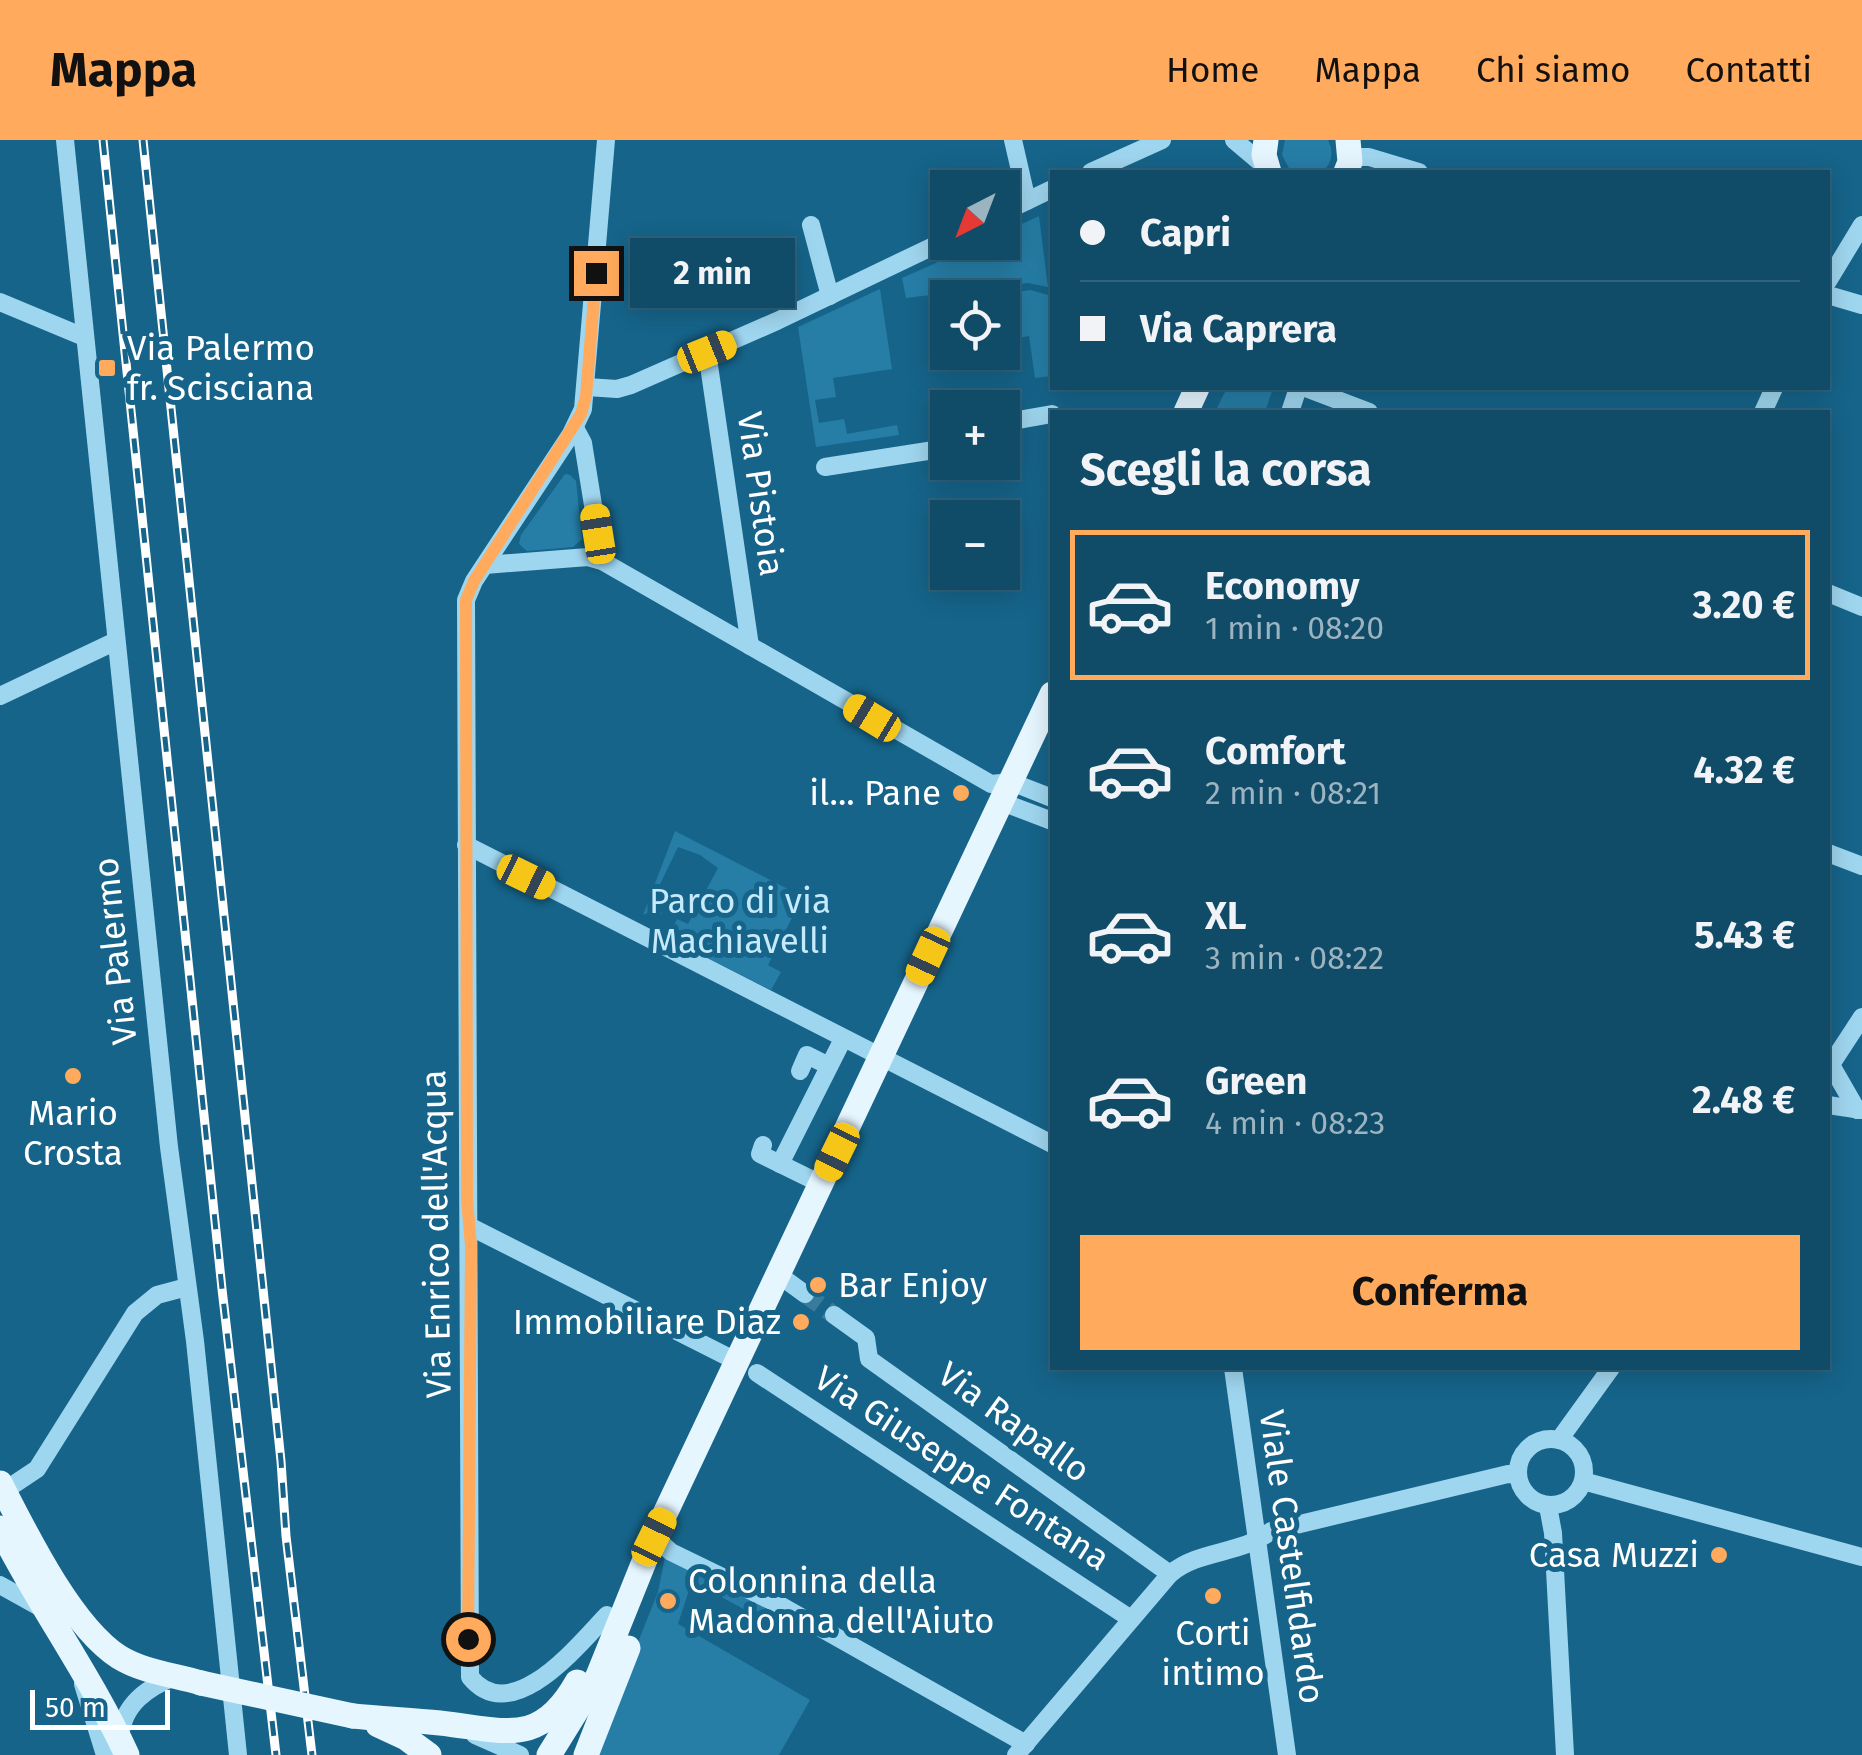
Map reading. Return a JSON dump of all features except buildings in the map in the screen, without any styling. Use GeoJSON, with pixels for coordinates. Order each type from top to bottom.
{"type":"FeatureCollection","features":[{"type":"Feature","properties":{"kind":"main road"},"geometry":{"type":"LineString","coordinates":[[1266,140],[1267,170]]}},
{"type":"Feature","properties":{"kind":"main road"},"geometry":{"type":"LineString","coordinates":[[549,1755],[598,1676],[654,1537],[752,1370],[779,1274],[1050,698]]}},
{"type":"Feature","properties":{"kind":"main road"},"geometry":{"type":"LineString","coordinates":[[2,1487],[55,1580],[96,1637],[132,1664],[353,1716],[492,1732],[524,1731],[539,1726],[560,1709],[606,1615],[642,1550],[654,1537]]}},
{"type":"Feature","properties":{"kind":"main road"},"geometry":{"type":"LineString","coordinates":[[0,1528],[12,1581]]}},
{"type":"Feature","properties":{"kind":"main road"},"geometry":{"type":"LineString","coordinates":[[586,1755],[639,1618],[653,1569],[654,1537]]}},
{"type":"Feature","properties":{"kind":"main road"},"geometry":{"type":"LineString","coordinates":[[0,1539],[12,1581],[44,1610],[78,1664],[117,1750]]}},
{"type":"Feature","properties":{"kind":"main road"},"geometry":{"type":"LineString","coordinates":[[574,1755],[639,1618]]}},
{"type":"Feature","properties":{"kind":"main road"},"geometry":{"type":"LineString","coordinates":[[353,1716],[394,1731],[429,1755]]}},
{"type":"Feature","properties":{"kind":"street","name":"Via Palermo"},"geometry":{"type":"LineString","coordinates":[[64,140],[238,1755]]}},
{"type":"Feature","properties":{"kind":"street","name":"Via Enrico dell'Acqua"},"geometry":{"type":"LineString","coordinates":[[606,140],[583,409],[467,594],[470,1678],[496,1692],[536,1684],[606,1615]]}},
{"type":"Feature","properties":{"kind":"street"},"geometry":{"type":"LineString","coordinates":[[1013,140],[1027,201]]}},
{"type":"Feature","properties":{"kind":"street"},"geometry":{"type":"LineString","coordinates":[[1095,170],[1162,140]]}},
{"type":"Feature","properties":{"kind":"street"},"geometry":{"type":"LineString","coordinates":[[1234,140],[1267,170]]}},
{"type":"Feature","properties":{"kind":"street"},"geometry":{"type":"LineString","coordinates":[[1349,151],[1413,170]]}},
{"type":"Feature","properties":{"kind":"street"},"geometry":{"type":"LineString","coordinates":[[1020,204],[1050,191]]}},
{"type":"Feature","properties":{"kind":"street"},"geometry":{"type":"LineString","coordinates":[[811,225],[830,296]]}},
{"type":"Feature","properties":{"kind":"street"},"geometry":{"type":"LineString","coordinates":[[1830,279],[1862,225]]}},
{"type":"Feature","properties":{"kind":"street"},"geometry":{"type":"LineString","coordinates":[[587,386],[624,388],[930,248]]}},
{"type":"Feature","properties":{"kind":"street"},"geometry":{"type":"LineString","coordinates":[[1830,296],[1862,305]]}},
{"type":"Feature","properties":{"kind":"street"},"geometry":{"type":"LineString","coordinates":[[0,302],[84,336]]}},
{"type":"Feature","properties":{"kind":"street","name":"Via Pistoia"},"geometry":{"type":"LineString","coordinates":[[707,352],[750,646]]}},
{"type":"Feature","properties":{"kind":"street"},"geometry":{"type":"LineString","coordinates":[[1311,390],[1363,410]]}},
{"type":"Feature","properties":{"kind":"street"},"geometry":{"type":"LineString","coordinates":[[1020,420],[1050,414]]}},
{"type":"Feature","properties":{"kind":"street"},"geometry":{"type":"LineString","coordinates":[[574,428],[584,443],[602,561]]}},
{"type":"Feature","properties":{"kind":"street"},"geometry":{"type":"LineString","coordinates":[[825,467],[930,451]]}},
{"type":"Feature","properties":{"kind":"street"},"geometry":{"type":"LineString","coordinates":[[485,564],[588,557],[602,561],[1050,820]]}},
{"type":"Feature","properties":{"kind":"street"},"geometry":{"type":"LineString","coordinates":[[1830,595],[1862,607]]}},
{"type":"Feature","properties":{"kind":"street"},"geometry":{"type":"LineString","coordinates":[[0,696],[116,641]]}},
{"type":"Feature","properties":{"kind":"street"},"geometry":{"type":"LineString","coordinates":[[1006,792],[1050,798]]}},
{"type":"Feature","properties":{"kind":"street"},"geometry":{"type":"LineString","coordinates":[[466,845],[1050,1143]]}},
{"type":"Feature","properties":{"kind":"street"},"geometry":{"type":"LineString","coordinates":[[1830,854],[1862,866]]}},
{"type":"Feature","properties":{"kind":"street"},"geometry":{"type":"LineString","coordinates":[[1830,1065],[1862,1017]]}},
{"type":"Feature","properties":{"kind":"street"},"geometry":{"type":"LineString","coordinates":[[780,1164],[843,1039]]}},
{"type":"Feature","properties":{"kind":"street"},"geometry":{"type":"LineString","coordinates":[[800,1071],[807,1055],[830,1066]]}},
{"type":"Feature","properties":{"kind":"street"},"geometry":{"type":"LineString","coordinates":[[1830,1068],[1860,1110]]}},
{"type":"Feature","properties":{"kind":"street"},"geometry":{"type":"LineString","coordinates":[[1830,1105],[1860,1110]]}},
{"type":"Feature","properties":{"kind":"street"},"geometry":{"type":"LineString","coordinates":[[764,1146],[760,1154],[821,1184]]}},
{"type":"Feature","properties":{"kind":"street","name":"Via Giuseppe Fontana"},"geometry":{"type":"LineString","coordinates":[[469,1226],[752,1370],[1131,1619]]}},
{"type":"Feature","properties":{"kind":"street"},"geometry":{"type":"LineString","coordinates":[[779,1274],[805,1294]]}},
{"type":"Feature","properties":{"kind":"street"},"geometry":{"type":"LineString","coordinates":[[2,1487],[37,1469],[141,1306],[157,1295],[186,1287]]}},
{"type":"Feature","properties":{"kind":"street","name":"Via Rapallo"},"geometry":{"type":"LineString","coordinates":[[834,1315],[866,1338],[869,1358],[1170,1574]]}},
{"type":"Feature","properties":{"kind":"street","name":"Viale Castelfidardo"},"geometry":{"type":"LineString","coordinates":[[1233,1370],[1287,1755]]}},
{"type":"Feature","properties":{"kind":"street"},"geometry":{"type":"LineString","coordinates":[[1559,1440],[1610,1370]]}},
{"type":"Feature","properties":{"kind":"street"},"geometry":{"type":"LineString","coordinates":[[1559,1440],[1579,1453],[1584,1464],[1583,1480],[1570,1500],[1548,1506],[1527,1496],[1518,1474],[1519,1463],[1531,1445],[1559,1440]]}},
{"type":"Feature","properties":{"kind":"street"},"geometry":{"type":"LineString","coordinates":[[654,1537],[667,1550],[778,1604],[1021,1750],[1170,1574],[1193,1559],[1257,1542],[1271,1530],[1518,1474]]}},
{"type":"Feature","properties":{"kind":"street"},"geometry":{"type":"LineString","coordinates":[[1583,1480],[1862,1557]]}},
{"type":"Feature","properties":{"kind":"street"},"geometry":{"type":"LineString","coordinates":[[1548,1506],[1553,1533],[1565,1755]]}},
{"type":"Feature","properties":{"kind":"street"},"geometry":{"type":"LineString","coordinates":[[117,1750],[124,1718],[138,1698],[159,1682],[189,1680]]}},
{"type":"Feature","properties":{"kind":"street"},"geometry":{"type":"LineString","coordinates":[[442,1724],[520,1755]]}},
{"type":"Feature","properties":{"kind":"green space"},"geometry":{"type":"Polygon","coordinates":[[[1285,140],[1328,140],[1331,153],[1324,170],[1290,170],[1282,155],[1285,140]]]}},
{"type":"Feature","properties":{"kind":"green space"},"geometry":{"type":"Polygon","coordinates":[[[1039,216],[1048,287],[1020,284],[1020,280],[930,280],[930,295],[906,298],[902,278],[943,260],[1020,260],[1020,225],[1039,216]]]}},
{"type":"Feature","properties":{"kind":"green space"},"geometry":{"type":"Polygon","coordinates":[[[880,289],[892,369],[833,378],[836,397],[815,400],[819,423],[844,419],[847,434],[897,425],[899,435],[816,447],[798,327],[880,289]]]}},
{"type":"Feature","properties":{"kind":"green space"},"geometry":{"type":"Polygon","coordinates":[[[1030,290],[1050,295],[1050,376],[1035,378],[1029,336],[1020,338],[1020,292],[1030,290]]]}},
{"type":"Feature","properties":{"kind":"green space"},"geometry":{"type":"Polygon","coordinates":[[[1226,390],[1272,390],[1266,410],[1216,410],[1226,390]]]}},
{"type":"Feature","properties":{"kind":"green space"},"geometry":{"type":"Polygon","coordinates":[[[565,474],[576,481],[582,539],[573,547],[527,551],[519,544],[521,535],[565,474]]]}},
{"type":"Feature","properties":{"kind":"green space","name":"Parco di via Machiavelli"},"geometry":{"type":"Polygon","coordinates":[[[675,831],[815,903],[813,908],[800,902],[768,965],[781,972],[771,990],[668,938],[677,919],[688,924],[718,868],[700,855],[678,847],[650,905],[662,912],[660,916],[649,912],[643,915],[675,831]]]}},
{"type":"Feature","properties":{"kind":"green space"},"geometry":{"type":"Polygon","coordinates":[[[665,1557],[766,1607],[760,1618],[692,1581],[678,1624],[810,1700],[779,1755],[593,1755],[658,1592],[665,1557]]]}},
{"type":"Feature","properties":{"kind":"tunnel"},"geometry":{"type":"LineString","coordinates":[[805,1294],[834,1315]]}},
{"type":"Feature","properties":{"kind":"railway"},"geometry":{"type":"LineString","coordinates":[[103,140],[222,1289],[276,1755]]}},
{"type":"Feature","properties":{"kind":"railway"},"geometry":{"type":"LineString","coordinates":[[143,140],[286,1536],[312,1755]]}},
{"type":"Feature","properties":{"kind":"place","name":"Via Palermo fr. Scisciana"},"geometry":{"type":"Point","coordinates":[107,368]}},
{"type":"Feature","properties":{"kind":"place","name":"il... Pane"},"geometry":{"type":"Point","coordinates":[961,793]}},
{"type":"Feature","properties":{"kind":"place","name":"Mario Crosta"},"geometry":{"type":"Point","coordinates":[73,1076]}},
{"type":"Feature","properties":{"kind":"place","name":"Bar Enjoy"},"geometry":{"type":"Point","coordinates":[818,1285]}},
{"type":"Feature","properties":{"kind":"place","name":"Immobiliare Diaz"},"geometry":{"type":"Point","coordinates":[801,1322]}},
{"type":"Feature","properties":{"kind":"place","name":"Casa Muzzi"},"geometry":{"type":"Point","coordinates":[1719,1555]}},
{"type":"Feature","properties":{"kind":"place","name":"Corti intimo"},"geometry":{"type":"Point","coordinates":[1213,1596]}},
{"type":"Feature","properties":{"kind":"place","name":"Colonnina della Madonna dell'Aiuto"},"geometry":{"type":"Point","coordinates":[668,1601]}},
{"type":"Feature","properties":{"kind":"route"},"geometry":{"type":"LineString","coordinates":[[468,1639],[471,1246],[467,1199],[466,600],[474,581],[581,414],[586,396],[596,273]]}}]}
